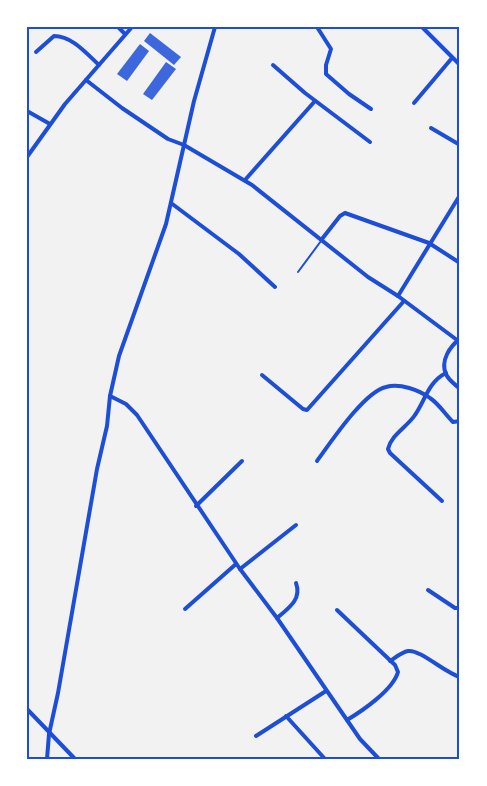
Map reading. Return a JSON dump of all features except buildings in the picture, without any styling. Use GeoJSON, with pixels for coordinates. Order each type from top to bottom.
{"type":"FeatureCollection","features":[{"type":"Feature","properties":{"kind":"street"},"geometry":{"type":"LineString","coordinates":[[118,27],[125,34]]}},
{"type":"Feature","properties":{"kind":"street"},"geometry":{"type":"LineString","coordinates":[[27,157],[64,104],[132,27]]}},
{"type":"Feature","properties":{"kind":"street"},"geometry":{"type":"LineString","coordinates":[[47,759],[49,734],[119,356],[166,224],[194,101],[215,27]]}},
{"type":"Feature","properties":{"kind":"street"},"geometry":{"type":"LineString","coordinates":[[317,27],[331,49],[326,74],[371,109]]}},
{"type":"Feature","properties":{"kind":"street"},"geometry":{"type":"LineString","coordinates":[[422,27],[460,65]]}},
{"type":"Feature","properties":{"kind":"street"},"geometry":{"type":"LineString","coordinates":[[36,52],[54,36],[62,36],[99,65]]}},
{"type":"Feature","properties":{"kind":"street"},"geometry":{"type":"LineString","coordinates":[[414,103],[453,58]]}},
{"type":"Feature","properties":{"kind":"street"},"geometry":{"type":"LineString","coordinates":[[273,64],[315,101],[370,142]]}},
{"type":"Feature","properties":{"kind":"street"},"geometry":{"type":"LineString","coordinates":[[86,80],[168,139],[184,145],[245,180],[368,277],[459,339],[446,359],[446,374],[460,389]]}},
{"type":"Feature","properties":{"kind":"street"},"geometry":{"type":"LineString","coordinates":[[245,180],[315,101]]}},
{"type":"Feature","properties":{"kind":"street"},"geometry":{"type":"LineString","coordinates":[[27,111],[50,124]]}},
{"type":"Feature","properties":{"kind":"street"},"geometry":{"type":"LineString","coordinates":[[430,128],[460,145]]}},
{"type":"Feature","properties":{"kind":"street"},"geometry":{"type":"LineString","coordinates":[[398,296],[460,195]]}},
{"type":"Feature","properties":{"kind":"street"},"geometry":{"type":"LineString","coordinates":[[171,203],[239,254],[275,287]]}},
{"type":"Feature","properties":{"kind":"street"},"geometry":{"type":"LineString","coordinates":[[322,239],[345,213],[429,243],[460,263]]}},
{"type":"Feature","properties":{"kind":"street"},"geometry":{"type":"LineString","coordinates":[[262,375],[307,410],[404,301]]}},
{"type":"Feature","properties":{"kind":"street"},"geometry":{"type":"LineString","coordinates":[[442,501],[388,449],[391,441],[417,413],[425,395],[436,380],[446,374]]}},
{"type":"Feature","properties":{"kind":"street"},"geometry":{"type":"LineString","coordinates":[[317,461],[361,405],[380,389],[386,387],[401,386],[425,395],[433,400],[453,422],[460,421]]}},
{"type":"Feature","properties":{"kind":"street"},"geometry":{"type":"LineString","coordinates":[[110,396],[126,404],[137,415],[236,564],[277,618],[360,739],[379,759]]}},
{"type":"Feature","properties":{"kind":"street"},"geometry":{"type":"LineString","coordinates":[[196,506],[242,461]]}},
{"type":"Feature","properties":{"kind":"street"},"geometry":{"type":"LineString","coordinates":[[240,569],[296,525]]}},
{"type":"Feature","properties":{"kind":"street"},"geometry":{"type":"LineString","coordinates":[[185,609],[236,564]]}},
{"type":"Feature","properties":{"kind":"street"},"geometry":{"type":"LineString","coordinates":[[277,618],[297,598],[299,591],[296,583]]}},
{"type":"Feature","properties":{"kind":"street"},"geometry":{"type":"LineString","coordinates":[[428,590],[455,608],[460,608]]}},
{"type":"Feature","properties":{"kind":"street"},"geometry":{"type":"LineString","coordinates":[[337,610],[390,661],[398,672],[393,681],[361,712],[347,720]]}},
{"type":"Feature","properties":{"kind":"street"},"geometry":{"type":"LineString","coordinates":[[390,661],[407,652],[414,652],[427,658],[449,674],[460,677]]}},
{"type":"Feature","properties":{"kind":"street"},"geometry":{"type":"LineString","coordinates":[[256,736],[326,691]]}},
{"type":"Feature","properties":{"kind":"street"},"geometry":{"type":"LineString","coordinates":[[27,709],[75,759]]}},
{"type":"Feature","properties":{"kind":"street"},"geometry":{"type":"LineString","coordinates":[[286,716],[325,759]]}},
{"type":"Feature","properties":{"kind":"lane"},"geometry":{"type":"LineString","coordinates":[[298,272],[322,239]]}}]}
